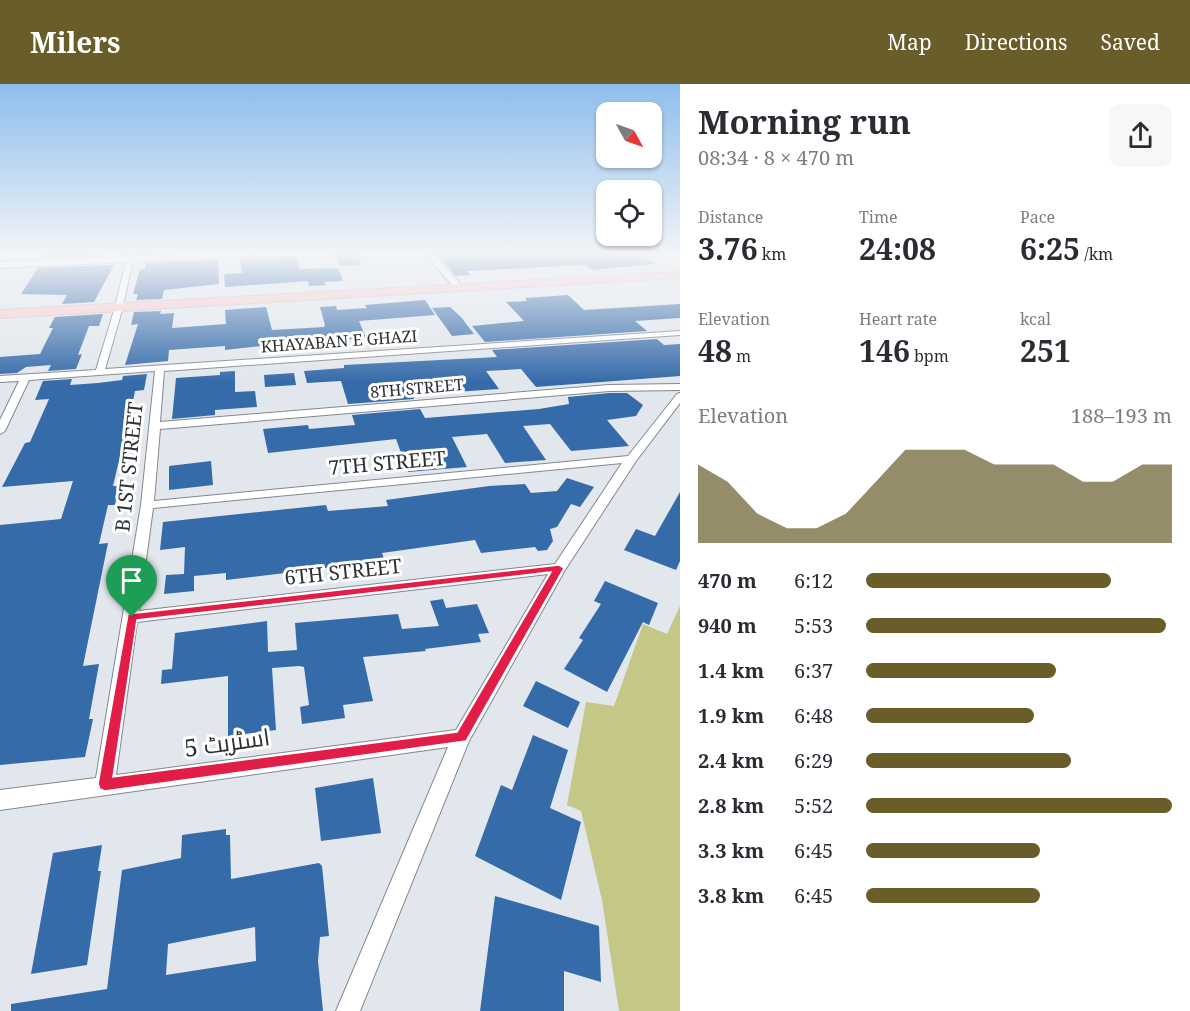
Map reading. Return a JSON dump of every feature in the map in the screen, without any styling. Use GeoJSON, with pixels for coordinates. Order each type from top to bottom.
{"type":"FeatureCollection","features":[{"type":"Feature","properties":{"kind":"main road"},"geometry":{"type":"LineString","coordinates":[[0,314],[266,296]]}},
{"type":"Feature","properties":{"kind":"main road"},"geometry":{"type":"LineString","coordinates":[[0,310],[119,305]]}},
{"type":"Feature","properties":{"kind":"street"},"geometry":{"type":"LineString","coordinates":[[100,372],[121,296]]}},
{"type":"Feature","properties":{"kind":"street","name":"KHAYABAN E GHAZI"},"geometry":{"type":"LineString","coordinates":[[0,379],[680,333]]}},
{"type":"Feature","properties":{"kind":"street","name":"B 1ST STREET"},"geometry":{"type":"LineString","coordinates":[[105,784],[132,617],[147,505],[160,368]]}},
{"type":"Feature","properties":{"kind":"street"},"geometry":{"type":"LineString","coordinates":[[0,431],[25,378]]}},
{"type":"Feature","properties":{"kind":"street","name":"8TH STREET"},"geometry":{"type":"LineString","coordinates":[[156,426],[609,388],[680,387]]}},
{"type":"Feature","properties":{"kind":"street"},"geometry":{"type":"LineString","coordinates":[[348,1011],[461,737],[559,568],[631,459],[680,396]]}},
{"type":"Feature","properties":{"kind":"street","name":"7TH STREET"},"geometry":{"type":"LineString","coordinates":[[147,505],[631,459]]}},
{"type":"Feature","properties":{"kind":"street","name":"6TH STREET"},"geometry":{"type":"LineString","coordinates":[[132,617],[559,568]]}},
{"type":"Feature","properties":{"kind":"street","name":"اسٹریٹ 5"},"geometry":{"type":"LineString","coordinates":[[0,800],[461,737]]}},
{"type":"Feature","properties":{"kind":"green space"},"geometry":{"type":"Polygon","coordinates":[[[680,606],[680,1011],[619,1011],[602,900],[581,811],[567,805],[586,702],[614,706],[643,624],[667,634],[680,606]]]}},
{"type":"Feature","properties":{"kind":"building"},"geometry":{"type":"Polygon","coordinates":[[[66,296],[97,296],[94,302],[62,304],[66,296]]]}},
{"type":"Feature","properties":{"kind":"building"},"geometry":{"type":"Polygon","coordinates":[[[137,296],[163,296],[162,299],[136,300],[137,296]]]}},
{"type":"Feature","properties":{"kind":"building"},"geometry":{"type":"Polygon","coordinates":[[[569,296],[584,310],[680,304],[680,318],[635,321],[647,331],[485,342],[472,326],[524,321],[506,302],[527,301],[525,298],[569,296]]]}},
{"type":"Feature","properties":{"kind":"building"},"geometry":{"type":"Polygon","coordinates":[[[425,300],[435,315],[359,321],[366,338],[323,341],[324,346],[280,349],[279,344],[225,350],[225,346],[169,350],[168,361],[125,365],[138,324],[131,325],[134,312],[174,313],[172,328],[226,324],[225,310],[266,307],[272,330],[324,327],[320,307],[336,306],[337,310],[367,308],[365,305],[425,300]]]}},
{"type":"Feature","properties":{"kind":"building"},"geometry":{"type":"Polygon","coordinates":[[[450,307],[474,334],[452,336],[432,308],[450,307]]]}},
{"type":"Feature","properties":{"kind":"building"},"geometry":{"type":"Polygon","coordinates":[[[103,314],[99,326],[89,326],[78,355],[82,354],[76,369],[48,371],[51,365],[26,367],[17,373],[0,374],[0,357],[40,354],[53,328],[49,328],[55,317],[103,314]]]}},
{"type":"Feature","properties":{"kind":"building"},"geometry":{"type":"Polygon","coordinates":[[[657,339],[664,345],[680,344],[680,376],[536,387],[521,369],[486,371],[499,389],[412,395],[414,399],[348,404],[341,381],[307,383],[304,371],[344,368],[344,365],[497,357],[492,350],[657,339]]]}},
{"type":"Feature","properties":{"kind":"building"},"geometry":{"type":"Polygon","coordinates":[[[235,371],[235,392],[255,391],[257,407],[215,410],[215,415],[172,419],[176,378],[220,375],[220,372],[235,371]]]}},
{"type":"Feature","properties":{"kind":"building"},"geometry":{"type":"Polygon","coordinates":[[[294,373],[296,385],[265,387],[264,375],[294,373]]]}},
{"type":"Feature","properties":{"kind":"building"},"geometry":{"type":"Polygon","coordinates":[[[147,374],[144,390],[135,391],[126,436],[138,435],[135,451],[121,452],[113,486],[119,486],[115,505],[108,505],[99,544],[108,543],[83,666],[99,664],[89,719],[93,719],[85,757],[0,765],[0,525],[61,519],[73,481],[2,487],[25,443],[30,442],[49,399],[35,400],[43,381],[72,379],[70,385],[122,380],[123,376],[147,374]]]}},
{"type":"Feature","properties":{"kind":"building"},"geometry":{"type":"Polygon","coordinates":[[[627,393],[643,405],[636,416],[607,420],[629,446],[571,451],[550,424],[523,426],[546,460],[505,463],[487,434],[452,437],[467,467],[408,472],[396,439],[268,453],[263,429],[308,425],[309,429],[355,425],[352,415],[420,409],[425,418],[539,409],[569,404],[568,397],[627,393]]]}},
{"type":"Feature","properties":{"kind":"building"},"geometry":{"type":"Polygon","coordinates":[[[211,461],[213,485],[169,490],[169,466],[211,461]]]}},
{"type":"Feature","properties":{"kind":"building"},"geometry":{"type":"Polygon","coordinates":[[[567,478],[594,487],[580,507],[571,504],[557,527],[550,529],[553,541],[547,550],[538,551],[535,547],[481,553],[475,540],[382,553],[386,564],[361,567],[360,564],[226,580],[226,573],[194,576],[194,591],[164,594],[166,575],[184,574],[185,547],[160,550],[163,522],[326,505],[328,511],[388,506],[386,500],[489,486],[525,484],[531,493],[557,491],[567,478]]]}},
{"type":"Feature","properties":{"kind":"building"},"geometry":{"type":"Polygon","coordinates":[[[680,492],[680,561],[676,570],[624,550],[636,529],[655,536],[680,492]]]}},
{"type":"Feature","properties":{"kind":"building"},"geometry":{"type":"Polygon","coordinates":[[[605,581],[658,603],[649,625],[643,622],[607,692],[564,669],[583,640],[579,638],[601,604],[594,601],[605,581]]]}},
{"type":"Feature","properties":{"kind":"building"},"geometry":{"type":"Polygon","coordinates":[[[443,599],[446,608],[477,604],[489,633],[478,634],[481,642],[425,649],[426,651],[363,657],[373,701],[343,705],[345,718],[302,724],[300,707],[309,705],[304,667],[299,666],[272,668],[276,730],[228,736],[228,676],[161,684],[162,670],[172,669],[175,633],[267,621],[268,652],[297,650],[295,623],[398,614],[402,629],[439,626],[430,601],[443,599]]]}},
{"type":"Feature","properties":{"kind":"building"},"geometry":{"type":"Polygon","coordinates":[[[536,681],[580,702],[568,728],[523,706],[536,681]]]}},
{"type":"Feature","properties":{"kind":"building"},"geometry":{"type":"Polygon","coordinates":[[[533,735],[568,750],[550,808],[581,822],[561,900],[475,856],[501,785],[512,790],[533,735]]]}},
{"type":"Feature","properties":{"kind":"building"},"geometry":{"type":"Polygon","coordinates":[[[373,778],[381,833],[321,841],[315,788],[373,778]]]}},
{"type":"Feature","properties":{"kind":"building"},"geometry":{"type":"Polygon","coordinates":[[[226,829],[226,835],[230,835],[231,879],[319,863],[322,866],[329,936],[320,937],[318,961],[323,1011],[11,1011],[11,1004],[107,989],[122,870],[181,858],[182,835],[226,829]],[[255,927],[168,944],[166,975],[256,961],[255,927]]]}},
{"type":"Feature","properties":{"kind":"building"},"geometry":{"type":"Polygon","coordinates":[[[102,845],[98,871],[101,871],[87,965],[31,974],[53,853],[102,845]]]}},
{"type":"Feature","properties":{"kind":"building"},"geometry":{"type":"Polygon","coordinates":[[[495,896],[599,926],[601,982],[564,971],[564,1011],[480,1011],[495,896]]]}},
{"type":"Feature","properties":{"kind":"route"},"geometry":{"type":"LineString","coordinates":[[559,568],[461,737],[105,784],[132,617],[559,568]]}}]}
